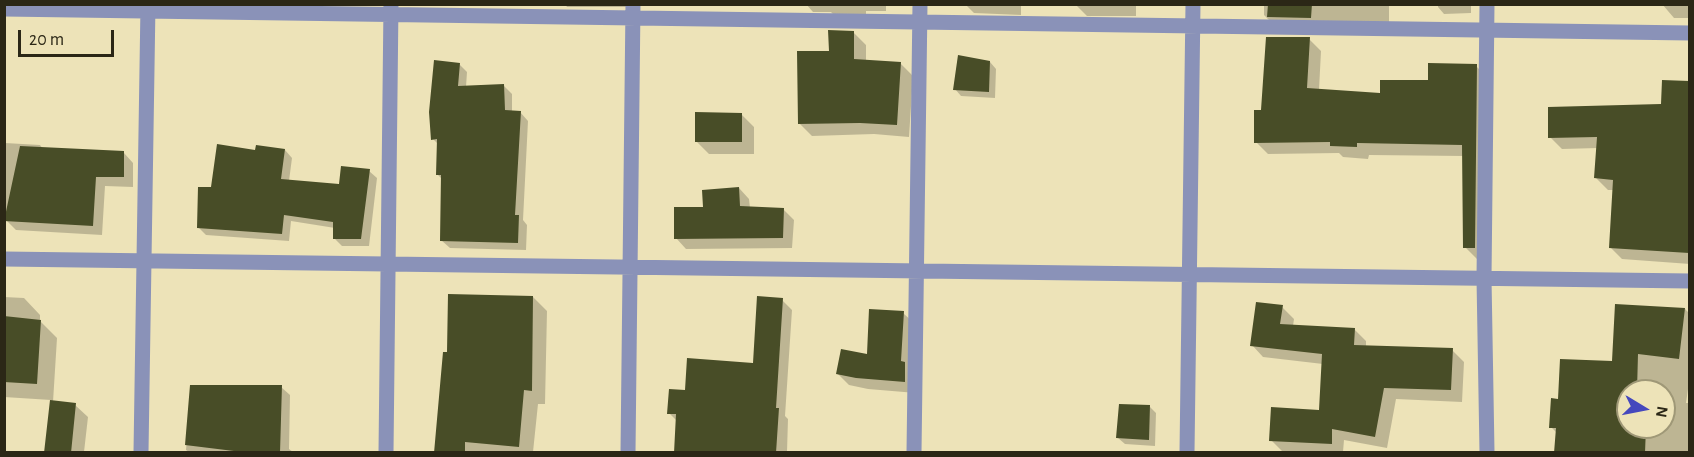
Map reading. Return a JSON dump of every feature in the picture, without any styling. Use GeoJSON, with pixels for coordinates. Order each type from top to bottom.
{"type":"FeatureCollection","features":[{"type":"Feature","properties":{"kind":"street"},"geometry":{"type":"LineString","coordinates":[[914,453],[920,4]]}},
{"type":"Feature","properties":{"kind":"street"},"geometry":{"type":"LineString","coordinates":[[1187,453],[1193,4]]}},
{"type":"Feature","properties":{"kind":"street"},"geometry":{"type":"LineString","coordinates":[[1487,4],[1484,278],[1487,453]]}},
{"type":"Feature","properties":{"kind":"street"},"geometry":{"type":"LineString","coordinates":[[141,453],[148,8]]}},
{"type":"Feature","properties":{"kind":"street"},"geometry":{"type":"LineString","coordinates":[[4,9],[633,11],[920,21],[1689,33]]}},
{"type":"Feature","properties":{"kind":"street"},"geometry":{"type":"LineString","coordinates":[[386,453],[391,9]]}},
{"type":"Feature","properties":{"kind":"street"},"geometry":{"type":"LineString","coordinates":[[628,453],[633,11]]}},
{"type":"Feature","properties":{"kind":"street"},"geometry":{"type":"LineString","coordinates":[[4,259],[1689,281]]}},
{"type":"Feature","properties":{"kind":"building"},"geometry":{"type":"Polygon","coordinates":[[[1268,4],[1312,4],[1311,18],[1267,17],[1268,4]]]}},
{"type":"Feature","properties":{"kind":"building"},"geometry":{"type":"Polygon","coordinates":[[[828,30],[854,31],[854,59],[901,62],[897,125],[798,124],[797,51],[829,51],[828,30]]]}},
{"type":"Feature","properties":{"kind":"building"},"geometry":{"type":"Polygon","coordinates":[[[1266,37],[1310,37],[1307,88],[1380,93],[1380,80],[1428,80],[1428,63],[1477,64],[1475,248],[1463,248],[1462,145],[1357,143],[1357,147],[1330,146],[1330,142],[1254,143],[1254,110],[1261,110],[1266,37]]]}},
{"type":"Feature","properties":{"kind":"building"},"geometry":{"type":"Polygon","coordinates":[[[958,55],[990,61],[989,92],[953,90],[958,55]]]}},
{"type":"Feature","properties":{"kind":"building"},"geometry":{"type":"Polygon","coordinates":[[[434,60],[460,63],[458,86],[504,84],[505,110],[521,111],[515,215],[519,215],[518,243],[440,241],[441,175],[436,175],[437,139],[431,140],[429,112],[434,60]]]}},
{"type":"Feature","properties":{"kind":"building"},"geometry":{"type":"Polygon","coordinates":[[[1662,80],[1689,81],[1689,253],[1609,248],[1613,180],[1594,178],[1597,137],[1548,138],[1548,107],[1661,104],[1662,80]]]}},
{"type":"Feature","properties":{"kind":"building"},"geometry":{"type":"Polygon","coordinates":[[[695,112],[742,113],[742,142],[695,142],[695,112]]]}},
{"type":"Feature","properties":{"kind":"building"},"geometry":{"type":"Polygon","coordinates":[[[217,144],[255,150],[256,145],[285,149],[281,179],[339,184],[341,166],[370,169],[361,239],[333,239],[333,222],[284,215],[282,234],[197,228],[198,187],[211,187],[217,144]]]}},
{"type":"Feature","properties":{"kind":"building"},"geometry":{"type":"Polygon","coordinates":[[[20,146],[124,151],[124,177],[96,177],[93,226],[4,221],[20,146]]]}},
{"type":"Feature","properties":{"kind":"building"},"geometry":{"type":"Polygon","coordinates":[[[739,187],[740,206],[784,208],[783,238],[674,239],[674,207],[703,207],[702,190],[739,187]]]}},
{"type":"Feature","properties":{"kind":"building"},"geometry":{"type":"Polygon","coordinates":[[[448,294],[533,296],[532,391],[524,390],[519,447],[465,442],[465,453],[434,453],[443,352],[447,352],[448,294]]]}},
{"type":"Feature","properties":{"kind":"building"},"geometry":{"type":"Polygon","coordinates":[[[757,296],[783,298],[776,408],[779,408],[776,453],[674,453],[676,414],[667,414],[669,389],[685,390],[687,358],[753,363],[757,296]]]}},
{"type":"Feature","properties":{"kind":"building"},"geometry":{"type":"Polygon","coordinates":[[[1256,302],[1283,305],[1280,324],[1355,328],[1354,345],[1453,348],[1451,390],[1384,388],[1375,437],[1332,429],[1332,444],[1269,441],[1271,407],[1319,410],[1322,354],[1250,346],[1256,302]]]}},
{"type":"Feature","properties":{"kind":"building"},"geometry":{"type":"Polygon","coordinates":[[[1615,304],[1685,308],[1679,359],[1638,354],[1637,379],[1616,379],[1616,439],[1646,439],[1645,453],[1554,453],[1556,428],[1549,428],[1551,398],[1558,399],[1560,359],[1612,361],[1615,304]]]}},
{"type":"Feature","properties":{"kind":"building"},"geometry":{"type":"Polygon","coordinates":[[[869,309],[904,311],[901,361],[905,362],[905,382],[836,374],[841,349],[867,354],[869,309]]]}},
{"type":"Feature","properties":{"kind":"building"},"geometry":{"type":"Polygon","coordinates":[[[4,316],[41,320],[37,384],[4,382],[4,316]]]}},
{"type":"Feature","properties":{"kind":"building"},"geometry":{"type":"Polygon","coordinates":[[[190,385],[282,385],[280,453],[250,453],[185,445],[190,385]]]}},
{"type":"Feature","properties":{"kind":"building"},"geometry":{"type":"Polygon","coordinates":[[[50,400],[76,403],[71,453],[44,453],[50,400]]]}},
{"type":"Feature","properties":{"kind":"building"},"geometry":{"type":"Polygon","coordinates":[[[1119,404],[1150,405],[1149,440],[1116,438],[1119,404]]]}}]}
